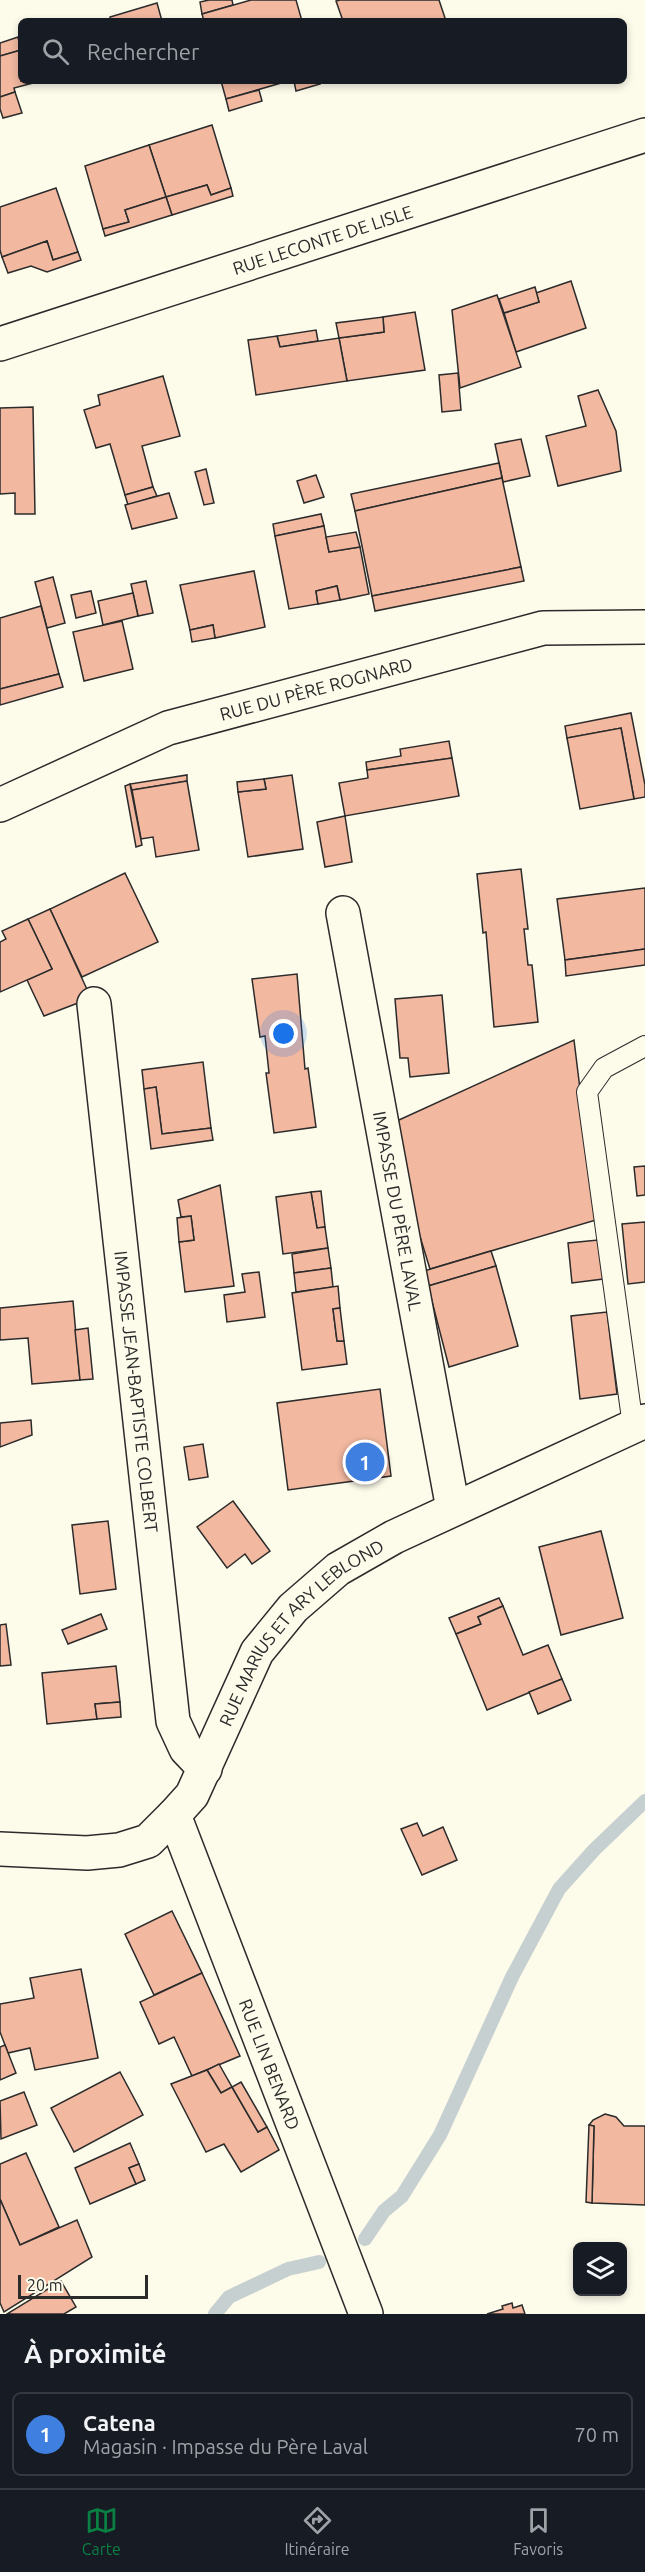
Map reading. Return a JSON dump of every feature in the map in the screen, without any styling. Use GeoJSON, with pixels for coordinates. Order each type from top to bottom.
{"type":"FeatureCollection","features":[{"type":"Feature","properties":{"kind":"street","name":"RUE LECONTE DE LISLE"},"geometry":{"type":"LineString","coordinates":[[0,344],[645,135]]}},
{"type":"Feature","properties":{"kind":"street","name":"RUE DU PÈRE ROGNARD"},"geometry":{"type":"LineString","coordinates":[[0,805],[180,725],[543,628],[645,627]]}},
{"type":"Feature","properties":{"kind":"street","name":"IMPASSE DU PÈRE LAVAL"},"geometry":{"type":"LineString","coordinates":[[343,913],[453,1509]]}},
{"type":"Feature","properties":{"kind":"street","name":"IMPASSE JEAN-BAPTISTE COLBERT"},"geometry":{"type":"LineString","coordinates":[[94,1004],[173,1721],[186,1749],[205,1769]]}},
{"type":"Feature","properties":{"kind":"street","name":"RUE MARIUS ET ARY LEBLOND"},"geometry":{"type":"LineString","coordinates":[[0,1849],[87,1853],[119,1850],[148,1840],[192,1795],[257,1652],[293,1608],[338,1569],[394,1537],[639,1424]]}},
{"type":"Feature","properties":{"kind":"street","name":"RUE LIN BENARD"},"geometry":{"type":"LineString","coordinates":[[174,1815],[366,2314]]}},
{"type":"Feature","properties":{"kind":"lane"},"geometry":{"type":"LineString","coordinates":[[639,1424],[587,1092],[604,1068],[645,1046]]}},
{"type":"Feature","properties":{"kind":"building"},"geometry":{"type":"Polygon","coordinates":[[[232,0],[233,5],[202,14],[200,2],[232,0]]]}},
{"type":"Feature","properties":{"kind":"building"},"geometry":{"type":"Polygon","coordinates":[[[251,0],[296,0],[301,18],[203,18],[202,14],[251,0]]]}},
{"type":"Feature","properties":{"kind":"building"},"geometry":{"type":"Polygon","coordinates":[[[439,0],[445,18],[342,18],[336,1],[439,0]]]}},
{"type":"Feature","properties":{"kind":"building"},"geometry":{"type":"Polygon","coordinates":[[[157,3],[161,18],[110,18],[157,3]]]}},
{"type":"Feature","properties":{"kind":"building"},"geometry":{"type":"Polygon","coordinates":[[[18,37],[18,51],[0,56],[0,43],[18,37]]]}},
{"type":"Feature","properties":{"kind":"building"},"geometry":{"type":"Polygon","coordinates":[[[18,51],[18,84],[29,84],[14,88],[15,92],[0,97],[0,56],[18,51]]]}},
{"type":"Feature","properties":{"kind":"building"},"geometry":{"type":"Polygon","coordinates":[[[222,84],[278,84],[226,99],[222,84]]]}},
{"type":"Feature","properties":{"kind":"building"},"geometry":{"type":"Polygon","coordinates":[[[295,84],[320,84],[296,91],[295,84]]]}},
{"type":"Feature","properties":{"kind":"building"},"geometry":{"type":"Polygon","coordinates":[[[259,90],[262,101],[229,111],[226,99],[259,90]]]}},
{"type":"Feature","properties":{"kind":"building"},"geometry":{"type":"Polygon","coordinates":[[[15,92],[22,113],[3,118],[0,97],[15,92]]]}},
{"type":"Feature","properties":{"kind":"building"},"geometry":{"type":"Polygon","coordinates":[[[212,125],[231,188],[211,195],[207,185],[166,197],[149,145],[212,125]]]}},
{"type":"Feature","properties":{"kind":"building"},"geometry":{"type":"Polygon","coordinates":[[[149,145],[166,197],[125,210],[129,222],[103,229],[85,166],[149,145]]]}},
{"type":"Feature","properties":{"kind":"building"},"geometry":{"type":"Polygon","coordinates":[[[207,185],[211,195],[231,188],[233,196],[172,215],[166,197],[207,185]]]}},
{"type":"Feature","properties":{"kind":"building"},"geometry":{"type":"Polygon","coordinates":[[[56,188],[78,252],[53,260],[47,241],[2,257],[0,207],[56,188]]]}},
{"type":"Feature","properties":{"kind":"building"},"geometry":{"type":"Polygon","coordinates":[[[166,197],[172,215],[105,236],[103,229],[129,222],[125,210],[166,197]]]}},
{"type":"Feature","properties":{"kind":"building"},"geometry":{"type":"Polygon","coordinates":[[[47,241],[53,260],[78,252],[81,260],[47,272],[31,266],[8,273],[2,257],[47,241]]]}},
{"type":"Feature","properties":{"kind":"building"},"geometry":{"type":"Polygon","coordinates":[[[571,281],[586,328],[516,352],[504,313],[539,302],[536,293],[571,281]]]}},
{"type":"Feature","properties":{"kind":"building"},"geometry":{"type":"Polygon","coordinates":[[[535,287],[539,302],[504,313],[499,299],[535,287]]]}},
{"type":"Feature","properties":{"kind":"building"},"geometry":{"type":"Polygon","coordinates":[[[497,295],[521,367],[460,388],[452,310],[497,295]]]}},
{"type":"Feature","properties":{"kind":"building"},"geometry":{"type":"Polygon","coordinates":[[[415,312],[425,370],[347,381],[339,338],[384,332],[383,317],[415,312]]]}},
{"type":"Feature","properties":{"kind":"building"},"geometry":{"type":"Polygon","coordinates":[[[383,317],[384,332],[339,338],[336,323],[383,317]]]}},
{"type":"Feature","properties":{"kind":"building"},"geometry":{"type":"Polygon","coordinates":[[[316,330],[318,341],[280,347],[277,336],[316,330]]]}},
{"type":"Feature","properties":{"kind":"building"},"geometry":{"type":"Polygon","coordinates":[[[277,336],[280,347],[339,338],[347,381],[256,395],[248,340],[277,336]]]}},
{"type":"Feature","properties":{"kind":"building"},"geometry":{"type":"Polygon","coordinates":[[[458,373],[461,410],[442,412],[439,375],[458,373]]]}},
{"type":"Feature","properties":{"kind":"building"},"geometry":{"type":"Polygon","coordinates":[[[163,376],[180,436],[142,446],[153,487],[125,495],[110,444],[96,448],[84,410],[100,405],[98,395],[163,376]]]}},
{"type":"Feature","properties":{"kind":"building"},"geometry":{"type":"Polygon","coordinates":[[[598,390],[616,431],[621,471],[558,486],[546,436],[586,426],[578,396],[598,390]]]}},
{"type":"Feature","properties":{"kind":"building"},"geometry":{"type":"Polygon","coordinates":[[[33,407],[35,514],[15,514],[15,493],[0,494],[0,408],[33,407]]]}},
{"type":"Feature","properties":{"kind":"building"},"geometry":{"type":"Polygon","coordinates":[[[521,439],[530,476],[503,482],[495,444],[521,439]]]}},
{"type":"Feature","properties":{"kind":"building"},"geometry":{"type":"Polygon","coordinates":[[[499,463],[502,478],[355,511],[351,494],[499,463]]]}},
{"type":"Feature","properties":{"kind":"building"},"geometry":{"type":"Polygon","coordinates":[[[206,469],[214,503],[204,505],[195,472],[206,469]]]}},
{"type":"Feature","properties":{"kind":"building"},"geometry":{"type":"Polygon","coordinates":[[[316,475],[324,497],[304,503],[297,481],[316,475]]]}},
{"type":"Feature","properties":{"kind":"building"},"geometry":{"type":"Polygon","coordinates":[[[502,478],[521,567],[372,596],[355,511],[502,478]]]}},
{"type":"Feature","properties":{"kind":"building"},"geometry":{"type":"Polygon","coordinates":[[[153,487],[157,496],[128,505],[125,495],[153,487]]]}},
{"type":"Feature","properties":{"kind":"building"},"geometry":{"type":"Polygon","coordinates":[[[169,493],[177,518],[132,529],[125,505],[169,493]]]}},
{"type":"Feature","properties":{"kind":"building"},"geometry":{"type":"Polygon","coordinates":[[[321,514],[324,526],[275,536],[273,524],[321,514]]]}},
{"type":"Feature","properties":{"kind":"building"},"geometry":{"type":"Polygon","coordinates":[[[324,526],[329,552],[360,547],[369,594],[340,600],[337,586],[316,591],[318,604],[289,609],[275,536],[324,526]]]}},
{"type":"Feature","properties":{"kind":"building"},"geometry":{"type":"Polygon","coordinates":[[[356,532],[360,547],[329,552],[326,537],[356,532]]]}},
{"type":"Feature","properties":{"kind":"building"},"geometry":{"type":"Polygon","coordinates":[[[521,567],[524,581],[375,611],[372,596],[521,567]]]}},
{"type":"Feature","properties":{"kind":"building"},"geometry":{"type":"Polygon","coordinates":[[[254,571],[265,627],[215,638],[213,625],[190,630],[180,585],[254,571]]]}},
{"type":"Feature","properties":{"kind":"building"},"geometry":{"type":"Polygon","coordinates":[[[53,577],[65,623],[47,628],[35,582],[53,577]]]}},
{"type":"Feature","properties":{"kind":"building"},"geometry":{"type":"Polygon","coordinates":[[[146,581],[153,613],[138,616],[131,584],[146,581]]]}},
{"type":"Feature","properties":{"kind":"building"},"geometry":{"type":"Polygon","coordinates":[[[337,586],[340,600],[318,604],[316,591],[337,586]]]}},
{"type":"Feature","properties":{"kind":"building"},"geometry":{"type":"Polygon","coordinates":[[[91,591],[96,613],[76,618],[71,595],[91,591]]]}},
{"type":"Feature","properties":{"kind":"building"},"geometry":{"type":"Polygon","coordinates":[[[133,593],[138,616],[103,625],[98,601],[133,593]]]}},
{"type":"Feature","properties":{"kind":"building"},"geometry":{"type":"Polygon","coordinates":[[[41,606],[59,674],[0,689],[0,618],[41,606]]]}},
{"type":"Feature","properties":{"kind":"building"},"geometry":{"type":"Polygon","coordinates":[[[122,621],[133,669],[84,681],[73,632],[122,621]]]}},
{"type":"Feature","properties":{"kind":"building"},"geometry":{"type":"Polygon","coordinates":[[[213,625],[215,638],[192,642],[190,630],[213,625]]]}},
{"type":"Feature","properties":{"kind":"building"},"geometry":{"type":"Polygon","coordinates":[[[59,674],[63,687],[0,705],[0,689],[59,674]]]}},
{"type":"Feature","properties":{"kind":"building"},"geometry":{"type":"Polygon","coordinates":[[[631,713],[645,785],[645,797],[634,799],[621,728],[567,738],[565,726],[631,713]]]}},
{"type":"Feature","properties":{"kind":"building"},"geometry":{"type":"Polygon","coordinates":[[[621,728],[634,799],[580,809],[567,738],[621,728]]]}},
{"type":"Feature","properties":{"kind":"building"},"geometry":{"type":"Polygon","coordinates":[[[449,741],[452,758],[367,770],[366,762],[401,756],[400,749],[449,741]]]}},
{"type":"Feature","properties":{"kind":"building"},"geometry":{"type":"Polygon","coordinates":[[[452,758],[459,796],[345,816],[339,783],[368,778],[367,770],[452,758]]]}},
{"type":"Feature","properties":{"kind":"building"},"geometry":{"type":"Polygon","coordinates":[[[187,775],[187,781],[132,790],[130,784],[187,775]]]}},
{"type":"Feature","properties":{"kind":"building"},"geometry":{"type":"Polygon","coordinates":[[[292,775],[303,849],[248,857],[238,792],[266,789],[264,779],[292,775]]]}},
{"type":"Feature","properties":{"kind":"building"},"geometry":{"type":"Polygon","coordinates":[[[264,779],[266,789],[238,792],[237,782],[264,779]]]}},
{"type":"Feature","properties":{"kind":"building"},"geometry":{"type":"Polygon","coordinates":[[[187,781],[199,850],[156,857],[153,837],[141,839],[132,790],[187,781]]]}},
{"type":"Feature","properties":{"kind":"building"},"geometry":{"type":"Polygon","coordinates":[[[130,784],[142,845],[136,847],[125,786],[130,784]]]}},
{"type":"Feature","properties":{"kind":"building"},"geometry":{"type":"Polygon","coordinates":[[[345,816],[352,862],[325,867],[317,822],[345,816]]]}},
{"type":"Feature","properties":{"kind":"building"},"geometry":{"type":"Polygon","coordinates":[[[521,869],[528,929],[524,929],[528,965],[532,965],[538,1022],[494,1027],[486,932],[483,933],[477,874],[521,869]]]}},
{"type":"Feature","properties":{"kind":"building"},"geometry":{"type":"Polygon","coordinates":[[[125,873],[158,942],[82,977],[50,909],[125,873]]]}},
{"type":"Feature","properties":{"kind":"building"},"geometry":{"type":"Polygon","coordinates":[[[645,888],[645,949],[565,960],[557,899],[645,888]]]}},
{"type":"Feature","properties":{"kind":"building"},"geometry":{"type":"Polygon","coordinates":[[[50,909],[91,998],[44,1016],[27,980],[52,969],[28,919],[50,909]]]}},
{"type":"Feature","properties":{"kind":"building"},"geometry":{"type":"Polygon","coordinates":[[[28,919],[52,969],[0,992],[0,942],[6,939],[2,931],[28,919]]]}},
{"type":"Feature","properties":{"kind":"building"},"geometry":{"type":"Polygon","coordinates":[[[645,949],[645,965],[566,976],[565,960],[645,949]]]}},
{"type":"Feature","properties":{"kind":"building"},"geometry":{"type":"Polygon","coordinates":[[[297,974],[305,1069],[308,1068],[316,1127],[274,1133],[266,1073],[269,1073],[265,1036],[260,1037],[252,979],[297,974]]]}},
{"type":"Feature","properties":{"kind":"building"},"geometry":{"type":"Polygon","coordinates":[[[442,995],[449,1073],[410,1077],[408,1058],[400,1058],[395,999],[442,995]]]}},
{"type":"Feature","properties":{"kind":"building"},"geometry":{"type":"Polygon","coordinates":[[[574,1040],[596,1220],[430,1269],[393,1149],[388,1125],[574,1040]]]}},
{"type":"Feature","properties":{"kind":"building"},"geometry":{"type":"Polygon","coordinates":[[[203,1062],[211,1128],[162,1134],[156,1087],[144,1089],[142,1070],[203,1062]]]}},
{"type":"Feature","properties":{"kind":"building"},"geometry":{"type":"Polygon","coordinates":[[[156,1087],[162,1134],[211,1128],[213,1140],[151,1149],[144,1089],[156,1087]]]}},
{"type":"Feature","properties":{"kind":"building"},"geometry":{"type":"Polygon","coordinates":[[[645,1166],[645,1195],[637,1196],[634,1167],[645,1166]]]}},
{"type":"Feature","properties":{"kind":"building"},"geometry":{"type":"Polygon","coordinates":[[[220,1185],[234,1286],[185,1292],[179,1242],[194,1240],[191,1216],[181,1217],[178,1200],[220,1185]]]}},
{"type":"Feature","properties":{"kind":"building"},"geometry":{"type":"Polygon","coordinates":[[[321,1191],[325,1227],[317,1228],[311,1192],[321,1191]]]}},
{"type":"Feature","properties":{"kind":"building"},"geometry":{"type":"Polygon","coordinates":[[[311,1192],[317,1228],[325,1227],[328,1248],[283,1254],[276,1197],[311,1192]]]}},
{"type":"Feature","properties":{"kind":"building"},"geometry":{"type":"Polygon","coordinates":[[[191,1216],[194,1240],[179,1242],[177,1218],[191,1216]]]}},
{"type":"Feature","properties":{"kind":"building"},"geometry":{"type":"Polygon","coordinates":[[[645,1222],[645,1282],[628,1284],[622,1224],[645,1222]]]}},
{"type":"Feature","properties":{"kind":"building"},"geometry":{"type":"Polygon","coordinates":[[[598,1240],[603,1279],[572,1283],[568,1243],[598,1240]]]}},
{"type":"Feature","properties":{"kind":"building"},"geometry":{"type":"Polygon","coordinates":[[[328,1248],[331,1268],[294,1273],[292,1254],[328,1248]]]}},
{"type":"Feature","properties":{"kind":"building"},"geometry":{"type":"Polygon","coordinates":[[[491,1251],[496,1266],[428,1286],[424,1271],[491,1251]]]}},
{"type":"Feature","properties":{"kind":"building"},"geometry":{"type":"Polygon","coordinates":[[[496,1266],[518,1346],[449,1367],[428,1286],[496,1266]]]}},
{"type":"Feature","properties":{"kind":"building"},"geometry":{"type":"Polygon","coordinates":[[[331,1268],[333,1287],[296,1292],[294,1273],[331,1268]]]}},
{"type":"Feature","properties":{"kind":"building"},"geometry":{"type":"Polygon","coordinates":[[[259,1272],[265,1317],[227,1322],[224,1295],[245,1292],[242,1274],[259,1272]]]}},
{"type":"Feature","properties":{"kind":"building"},"geometry":{"type":"Polygon","coordinates":[[[338,1286],[340,1308],[333,1309],[337,1341],[344,1341],[347,1364],[302,1370],[292,1293],[338,1286]]]}},
{"type":"Feature","properties":{"kind":"building"},"geometry":{"type":"Polygon","coordinates":[[[73,1301],[80,1380],[32,1384],[28,1338],[0,1340],[0,1308],[73,1301]]]}},
{"type":"Feature","properties":{"kind":"building"},"geometry":{"type":"Polygon","coordinates":[[[340,1308],[344,1341],[337,1341],[333,1309],[340,1308]]]}},
{"type":"Feature","properties":{"kind":"building"},"geometry":{"type":"Polygon","coordinates":[[[607,1312],[617,1394],[580,1399],[571,1316],[607,1312]]]}},
{"type":"Feature","properties":{"kind":"building"},"geometry":{"type":"Polygon","coordinates":[[[88,1328],[93,1379],[80,1380],[75,1330],[88,1328]]]}},
{"type":"Feature","properties":{"kind":"building"},"geometry":{"type":"Polygon","coordinates":[[[380,1389],[391,1476],[288,1490],[277,1403],[380,1389]]]}},
{"type":"Feature","properties":{"kind":"building"},"geometry":{"type":"Polygon","coordinates":[[[31,1420],[32,1435],[0,1447],[0,1423],[31,1420]]]}},
{"type":"Feature","properties":{"kind":"building"},"geometry":{"type":"Polygon","coordinates":[[[203,1444],[208,1477],[189,1480],[184,1447],[203,1444]]]}},
{"type":"Feature","properties":{"kind":"building"},"geometry":{"type":"Polygon","coordinates":[[[233,1501],[270,1551],[252,1564],[245,1554],[227,1568],[197,1527],[233,1501]]]}},
{"type":"Feature","properties":{"kind":"building"},"geometry":{"type":"Polygon","coordinates":[[[108,1521],[116,1589],[80,1594],[72,1525],[108,1521]]]}},
{"type":"Feature","properties":{"kind":"building"},"geometry":{"type":"Polygon","coordinates":[[[601,1531],[623,1618],[561,1635],[539,1547],[601,1531]]]}},
{"type":"Feature","properties":{"kind":"building"},"geometry":{"type":"Polygon","coordinates":[[[499,1598],[503,1606],[478,1617],[481,1624],[456,1634],[449,1618],[499,1598]]]}},
{"type":"Feature","properties":{"kind":"building"},"geometry":{"type":"Polygon","coordinates":[[[503,1606],[523,1655],[548,1645],[562,1679],[487,1710],[456,1634],[481,1624],[478,1617],[503,1606]]]}},
{"type":"Feature","properties":{"kind":"building"},"geometry":{"type":"Polygon","coordinates":[[[101,1614],[107,1629],[68,1644],[62,1630],[101,1614]]]}},
{"type":"Feature","properties":{"kind":"building"},"geometry":{"type":"Polygon","coordinates":[[[6,1624],[11,1665],[0,1666],[0,1625],[6,1624]]]}},
{"type":"Feature","properties":{"kind":"building"},"geometry":{"type":"Polygon","coordinates":[[[116,1666],[120,1702],[95,1704],[97,1719],[47,1724],[42,1673],[116,1666]]]}},
{"type":"Feature","properties":{"kind":"building"},"geometry":{"type":"Polygon","coordinates":[[[562,1679],[571,1700],[538,1714],[529,1692],[562,1679]]]}},
{"type":"Feature","properties":{"kind":"building"},"geometry":{"type":"Polygon","coordinates":[[[120,1702],[121,1717],[97,1719],[95,1704],[120,1702]]]}},
{"type":"Feature","properties":{"kind":"building"},"geometry":{"type":"Polygon","coordinates":[[[417,1823],[423,1836],[443,1827],[457,1860],[422,1875],[401,1829],[417,1823]]]}},
{"type":"Feature","properties":{"kind":"building"},"geometry":{"type":"Polygon","coordinates":[[[172,1911],[202,1973],[154,1995],[125,1934],[172,1911]]]}},
{"type":"Feature","properties":{"kind":"building"},"geometry":{"type":"Polygon","coordinates":[[[81,1969],[98,2058],[35,2070],[30,2048],[8,2053],[0,2032],[0,2004],[34,1998],[30,1978],[81,1969]]]}},
{"type":"Feature","properties":{"kind":"building"},"geometry":{"type":"Polygon","coordinates":[[[202,1973],[240,2056],[192,2076],[174,2037],[159,2044],[140,2002],[202,1973]]]}},
{"type":"Feature","properties":{"kind":"building"},"geometry":{"type":"Polygon","coordinates":[[[5,2045],[16,2073],[0,2080],[0,2047],[5,2045]]]}},
{"type":"Feature","properties":{"kind":"building"},"geometry":{"type":"Polygon","coordinates":[[[219,2064],[232,2087],[221,2093],[207,2070],[219,2064]]]}},
{"type":"Feature","properties":{"kind":"building"},"geometry":{"type":"Polygon","coordinates":[[[207,2070],[221,2093],[232,2087],[258,2132],[267,2127],[279,2150],[241,2172],[224,2144],[206,2152],[171,2084],[207,2070]]]}},
{"type":"Feature","properties":{"kind":"building"},"geometry":{"type":"Polygon","coordinates":[[[120,2072],[143,2115],[74,2152],[51,2108],[120,2072]]]}},
{"type":"Feature","properties":{"kind":"building"},"geometry":{"type":"Polygon","coordinates":[[[241,2082],[267,2127],[258,2132],[232,2087],[241,2082]]]}},
{"type":"Feature","properties":{"kind":"building"},"geometry":{"type":"Polygon","coordinates":[[[24,2092],[37,2125],[1,2139],[0,2101],[24,2092]]]}},
{"type":"Feature","properties":{"kind":"building"},"geometry":{"type":"Polygon","coordinates":[[[605,2114],[616,2117],[624,2126],[645,2126],[645,2205],[592,2203],[594,2126],[589,2125],[593,2120],[605,2114]]]}},
{"type":"Feature","properties":{"kind":"building"},"geometry":{"type":"Polygon","coordinates":[[[589,2125],[594,2126],[592,2203],[586,2202],[589,2125]]]}},
{"type":"Feature","properties":{"kind":"building"},"geometry":{"type":"Polygon","coordinates":[[[130,2143],[139,2164],[129,2168],[136,2184],[90,2204],[75,2168],[130,2143]]]}},
{"type":"Feature","properties":{"kind":"building"},"geometry":{"type":"Polygon","coordinates":[[[26,2153],[59,2227],[20,2245],[0,2199],[0,2164],[26,2153]]]}},
{"type":"Feature","properties":{"kind":"building"},"geometry":{"type":"Polygon","coordinates":[[[139,2164],[145,2180],[136,2184],[129,2168],[139,2164]]]}},
{"type":"Feature","properties":{"kind":"building"},"geometry":{"type":"Polygon","coordinates":[[[0,2199],[20,2245],[77,2220],[92,2257],[4,2312],[0,2303],[0,2199]]]}},
{"type":"Feature","properties":{"kind":"building"},"geometry":{"type":"Polygon","coordinates":[[[61,2281],[76,2307],[64,2314],[7,2314],[61,2281]]]}},
{"type":"Feature","properties":{"kind":"building"},"geometry":{"type":"Polygon","coordinates":[[[512,2303],[513,2308],[522,2305],[525,2314],[487,2314],[503,2309],[502,2306],[512,2303]]]}},
{"type":"Feature","properties":{"kind":"waterway"},"geometry":{"type":"LineString","coordinates":[[365,2239],[384,2211],[402,2196],[440,2135],[512,1977],[559,1889],[594,1850],[645,1801]]}},
{"type":"Feature","properties":{"kind":"waterway"},"geometry":{"type":"LineString","coordinates":[[215,2314],[229,2297],[288,2269],[319,2262]]}},
{"type":"Feature","properties":{"kind":"place","name":"Catena"},"geometry":{"type":"Point","coordinates":[365,1462]}}]}
